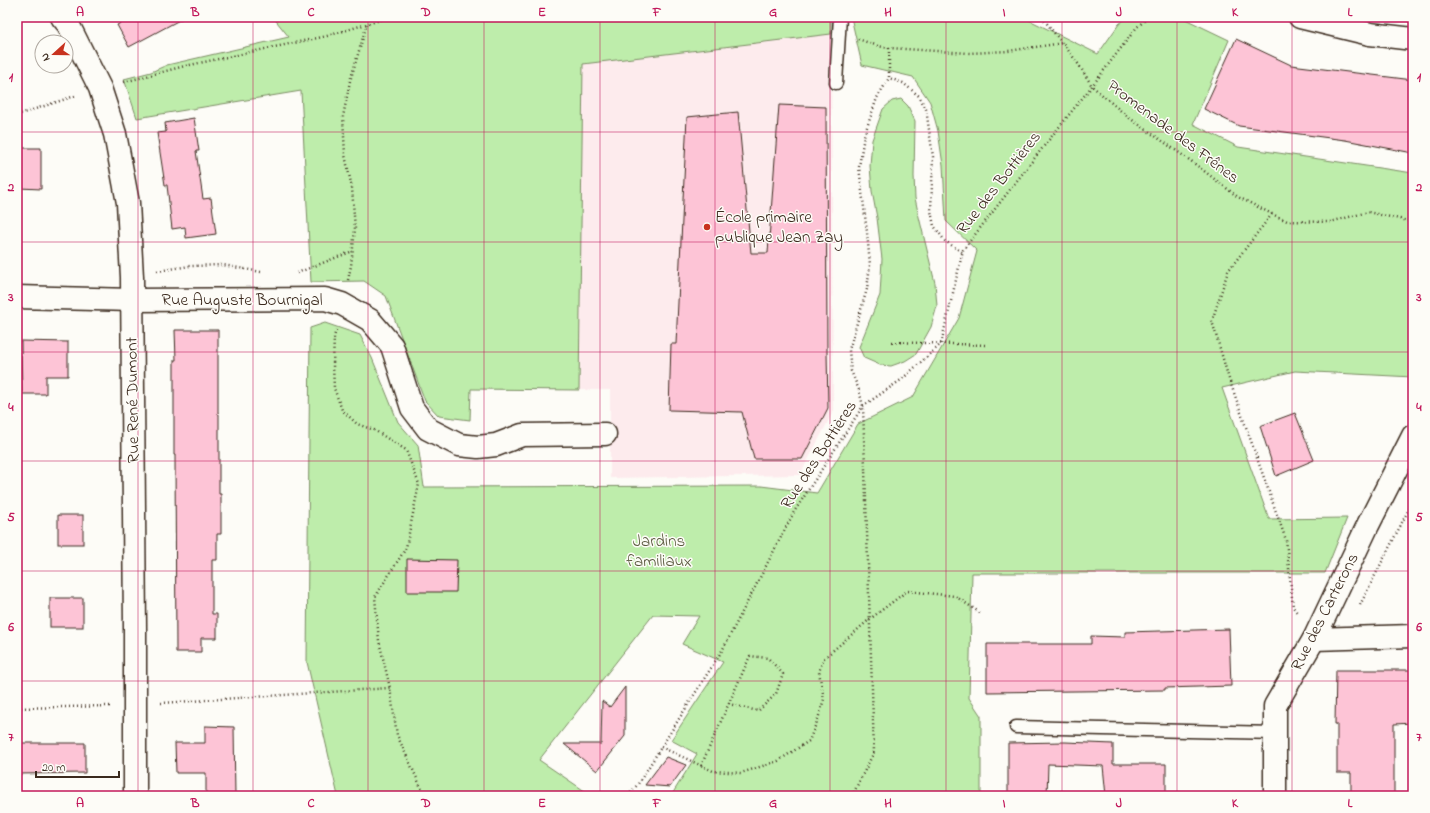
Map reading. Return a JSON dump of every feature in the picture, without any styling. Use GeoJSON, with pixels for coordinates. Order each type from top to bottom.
{"type":"FeatureCollection","features":[{"type":"Feature","properties":{"kind":"street","name":"Rue René Dumont"},"geometry":{"type":"LineString","coordinates":[[62,17],[68,24],[100,88],[115,134],[128,203],[132,277],[135,796]]}},
{"type":"Feature","properties":{"kind":"street"},"geometry":{"type":"LineString","coordinates":[[1300,17],[1370,34],[1413,39]]}},
{"type":"Feature","properties":{"kind":"street","name":"Rue Auguste Bournigal"},"geometry":{"type":"LineString","coordinates":[[17,297],[132,300],[325,299],[342,304],[370,320],[392,346],[412,408],[428,429],[459,446],[478,447],[496,445],[522,435],[605,434]]}},
{"type":"Feature","properties":{"kind":"street","name":"Rue des Carterons"},"geometry":{"type":"LineString","coordinates":[[1275,796],[1275,706],[1314,639],[1368,525],[1413,436]]}},
{"type":"Feature","properties":{"kind":"street"},"geometry":{"type":"LineString","coordinates":[[1314,639],[1413,636]]}},
{"type":"Feature","properties":{"kind":"lane"},"geometry":{"type":"LineString","coordinates":[[836,83],[840,17]]}},
{"type":"Feature","properties":{"kind":"lane"},"geometry":{"type":"LineString","coordinates":[[1016,727],[1275,733]]}},
{"type":"Feature","properties":{"kind":"path"},"geometry":{"type":"LineString","coordinates":[[17,115],[100,88],[185,66],[327,36],[390,17]]}},
{"type":"Feature","properties":{"kind":"path","name":"Promenade des Frênes"},"geometry":{"type":"LineString","coordinates":[[1042,17],[1079,65],[1092,86],[1128,117],[1192,161],[1238,197],[1287,222],[1330,222],[1368,212],[1413,222]]}},
{"type":"Feature","properties":{"kind":"path","name":"Rue des Bottières"},"geometry":{"type":"LineString","coordinates":[[628,796],[638,784],[723,649],[794,512],[863,406],[901,380],[941,344],[962,252],[1137,27],[1149,17]]}},
{"type":"Feature","properties":{"kind":"path"},"geometry":{"type":"LineString","coordinates":[[367,24],[350,81],[343,117],[345,155],[352,195],[355,229],[351,266],[334,337],[334,388],[342,410],[357,424],[374,430],[406,450],[419,484],[406,548],[374,597],[379,641],[390,688],[397,735],[425,796]]}},
{"type":"Feature","properties":{"kind":"path"},"geometry":{"type":"LineString","coordinates":[[839,34],[889,48],[970,53],[1008,51],[1062,43]]}},
{"type":"Feature","properties":{"kind":"path"},"geometry":{"type":"LineString","coordinates":[[852,796],[874,752],[863,406],[859,390],[851,372],[849,350],[867,288],[870,265],[859,167],[864,136],[872,110],[877,98],[889,78],[889,48]]}},
{"type":"Feature","properties":{"kind":"path"},"geometry":{"type":"LineString","coordinates":[[889,78],[903,83],[919,96],[926,109],[933,157],[931,211],[934,226],[945,241],[962,252]]}},
{"type":"Feature","properties":{"kind":"path"},"geometry":{"type":"LineString","coordinates":[[1272,214],[1228,271],[1212,321],[1228,376],[1286,540],[1293,607],[1314,639]]}},
{"type":"Feature","properties":{"kind":"path"},"geometry":{"type":"LineString","coordinates":[[292,274],[353,251]]}},
{"type":"Feature","properties":{"kind":"path"},"geometry":{"type":"LineString","coordinates":[[132,277],[155,271],[190,266],[222,265],[262,272]]}},
{"type":"Feature","properties":{"kind":"path"},"geometry":{"type":"LineString","coordinates":[[892,342],[986,345]]}},
{"type":"Feature","properties":{"kind":"path"},"geometry":{"type":"LineString","coordinates":[[1344,638],[1413,501]]}},
{"type":"Feature","properties":{"kind":"path"},"geometry":{"type":"LineString","coordinates":[[661,747],[713,771],[741,773],[778,761],[809,741],[824,700],[819,672],[823,659],[870,619],[907,591],[955,596],[982,614]]}},
{"type":"Feature","properties":{"kind":"path"},"geometry":{"type":"LineString","coordinates":[[701,766],[750,656],[768,658],[783,674],[776,694],[758,711],[729,704]]}},
{"type":"Feature","properties":{"kind":"path"},"geometry":{"type":"LineString","coordinates":[[17,708],[135,705],[390,688]]}},
{"type":"Feature","properties":{"kind":"shaded area","name":"École primaire publique Jean Zay"},"geometry":{"type":"Polygon","coordinates":[[[831,34],[833,412],[800,475],[610,478],[610,390],[579,390],[583,64],[831,34]]]}},
{"type":"Feature","properties":{"kind":"green space"},"geometry":{"type":"Polygon","coordinates":[[[273,17],[831,17],[831,34],[583,64],[579,390],[471,389],[470,420],[439,416],[425,401],[386,296],[364,281],[311,282],[301,91],[137,118],[124,79],[151,72],[167,65],[289,37],[273,17]]]}},
{"type":"Feature","properties":{"kind":"green space","name":"Jardins familiaux"},"geometry":{"type":"Polygon","coordinates":[[[851,17],[1023,17],[1098,54],[1119,24],[1128,17],[1181,17],[1229,40],[1193,124],[1238,147],[1413,173],[1413,377],[1295,371],[1222,388],[1269,519],[1347,518],[1325,573],[972,573],[969,698],[981,716],[981,796],[671,796],[697,754],[671,740],[723,662],[682,644],[699,616],[653,615],[539,760],[592,796],[338,796],[307,662],[310,328],[325,323],[360,335],[372,358],[398,422],[418,445],[424,487],[761,486],[817,493],[858,424],[913,397],[959,318],[977,251],[946,221],[943,165],[938,131],[930,102],[913,77],[862,65],[851,17]]]}},
{"type":"Feature","properties":{"kind":"green space"},"geometry":{"type":"Polygon","coordinates":[[[901,99],[908,106],[915,121],[915,198],[935,283],[937,306],[931,327],[916,354],[905,361],[891,366],[880,365],[864,358],[859,347],[880,295],[882,259],[872,191],[870,166],[872,140],[883,109],[892,101],[901,99]]]}},
{"type":"Feature","properties":{"kind":"building"},"geometry":{"type":"Polygon","coordinates":[[[131,17],[185,17],[129,47],[117,25],[131,17]]]}},
{"type":"Feature","properties":{"kind":"building"},"geometry":{"type":"Polygon","coordinates":[[[1236,39],[1291,65],[1413,80],[1413,153],[1345,140],[1239,126],[1204,109],[1236,39]]]}},
{"type":"Feature","properties":{"kind":"building"},"geometry":{"type":"Polygon","coordinates":[[[779,105],[826,107],[828,408],[802,459],[754,459],[742,412],[669,410],[671,344],[676,344],[687,117],[738,112],[751,253],[768,253],[779,105]]]}},
{"type":"Feature","properties":{"kind":"building"},"geometry":{"type":"Polygon","coordinates":[[[194,118],[199,151],[196,151],[203,199],[211,198],[216,234],[186,238],[185,227],[172,229],[167,185],[165,185],[157,133],[166,132],[165,123],[194,118]]]}},
{"type":"Feature","properties":{"kind":"building"},"geometry":{"type":"Polygon","coordinates":[[[17,148],[41,148],[41,189],[19,188],[17,180],[17,148]]]}},
{"type":"Feature","properties":{"kind":"building"},"geometry":{"type":"Polygon","coordinates":[[[175,330],[218,330],[219,494],[221,494],[221,534],[217,534],[217,560],[212,560],[212,614],[217,614],[217,638],[201,638],[201,652],[176,652],[174,455],[174,360],[176,360],[175,330]]]}},
{"type":"Feature","properties":{"kind":"building"},"geometry":{"type":"Polygon","coordinates":[[[21,341],[68,342],[68,376],[46,376],[46,394],[22,394],[21,341]]]}},
{"type":"Feature","properties":{"kind":"building"},"geometry":{"type":"Polygon","coordinates":[[[1295,413],[1314,460],[1276,476],[1260,426],[1295,413]]]}},
{"type":"Feature","properties":{"kind":"building"},"geometry":{"type":"Polygon","coordinates":[[[58,515],[83,515],[83,544],[58,544],[58,515]]]}},
{"type":"Feature","properties":{"kind":"building"},"geometry":{"type":"Polygon","coordinates":[[[407,559],[457,560],[456,592],[407,592],[407,559]]]}},
{"type":"Feature","properties":{"kind":"building"},"geometry":{"type":"Polygon","coordinates":[[[50,598],[83,598],[83,627],[50,627],[50,598]]]}},
{"type":"Feature","properties":{"kind":"building"},"geometry":{"type":"Polygon","coordinates":[[[1229,629],[1231,686],[1165,688],[1165,690],[987,692],[987,644],[1091,644],[1091,636],[1125,637],[1125,632],[1229,629]]]}},
{"type":"Feature","properties":{"kind":"building"},"geometry":{"type":"Polygon","coordinates":[[[1336,670],[1413,670],[1413,723],[1394,724],[1394,796],[1351,796],[1351,773],[1337,773],[1337,724],[1335,724],[1336,670]]]}},
{"type":"Feature","properties":{"kind":"building"},"geometry":{"type":"Polygon","coordinates":[[[625,687],[625,736],[597,771],[564,744],[601,744],[602,701],[610,707],[625,687]]]}},
{"type":"Feature","properties":{"kind":"building"},"geometry":{"type":"Polygon","coordinates":[[[205,726],[234,727],[235,796],[206,796],[206,773],[176,773],[175,743],[205,743],[205,726]]]}},
{"type":"Feature","properties":{"kind":"building"},"geometry":{"type":"Polygon","coordinates":[[[1065,742],[1113,744],[1113,764],[1166,764],[1166,796],[1106,796],[1103,766],[1048,764],[1047,796],[1008,796],[1008,743],[1065,742]]]}},
{"type":"Feature","properties":{"kind":"building"},"geometry":{"type":"Polygon","coordinates":[[[17,743],[85,743],[85,773],[17,774],[17,743]]]}},
{"type":"Feature","properties":{"kind":"building"},"geometry":{"type":"Polygon","coordinates":[[[666,757],[686,765],[670,787],[645,785],[666,757]]]}},
{"type":"Feature","properties":{"kind":"place","name":"École primaire publique Jean Zay"},"geometry":{"type":"Point","coordinates":[707,227]}}]}
